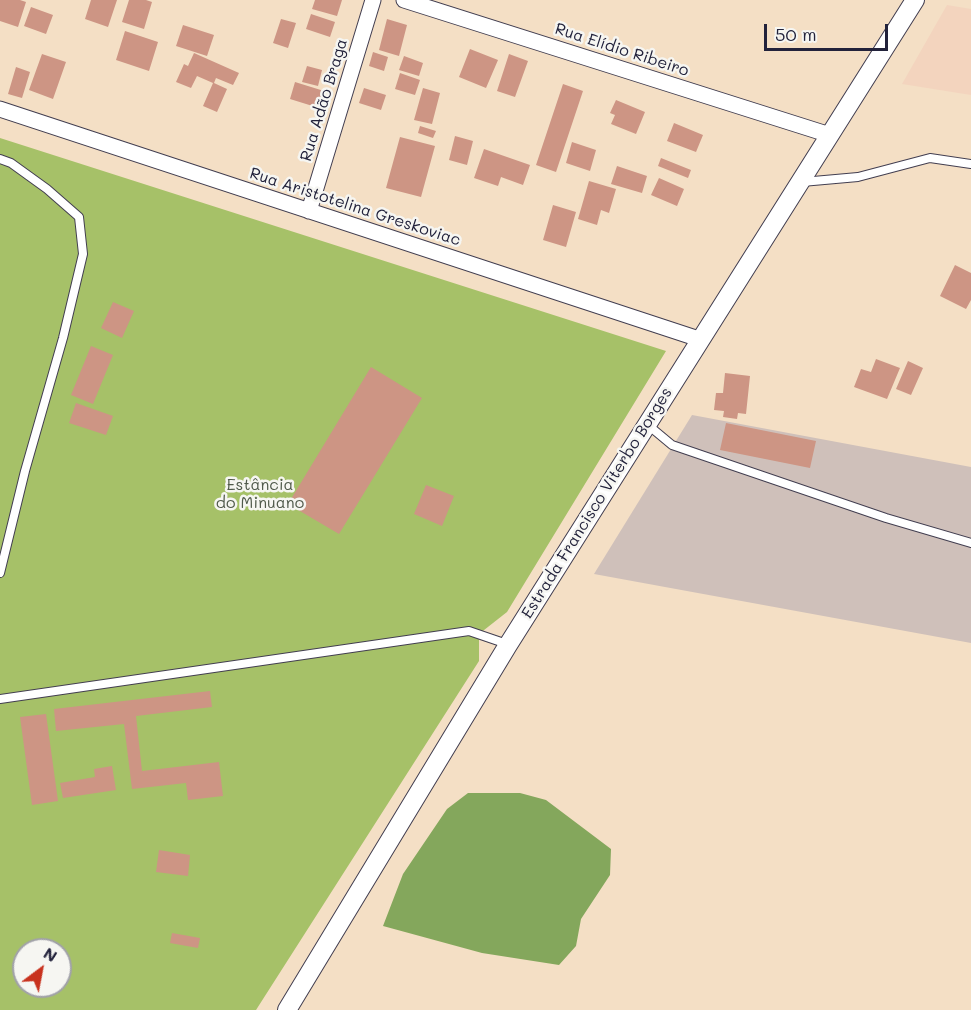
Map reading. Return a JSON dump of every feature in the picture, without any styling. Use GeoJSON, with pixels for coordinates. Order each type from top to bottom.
{"type":"FeatureCollection","features":[{"type":"Feature","properties":{"kind":"street","name":"Rua Adão Braga"},"geometry":{"type":"LineString","coordinates":[[309,211],[374,0]]}},
{"type":"Feature","properties":{"kind":"street","name":"Rua Elídio Ribeiro"},"geometry":{"type":"LineString","coordinates":[[404,0],[830,135]]}},
{"type":"Feature","properties":{"kind":"street","name":"Estrada Francisco Viterbo Borges"},"geometry":{"type":"LineString","coordinates":[[287,1010],[508,645],[915,0]]}},
{"type":"Feature","properties":{"kind":"street","name":"Rua Aristotelina Greskoviac"},"geometry":{"type":"LineString","coordinates":[[0,109],[699,339]]}},
{"type":"Feature","properties":{"kind":"lane"},"geometry":{"type":"LineString","coordinates":[[800,182],[858,177],[930,158],[971,164]]}},
{"type":"Feature","properties":{"kind":"lane"},"geometry":{"type":"LineString","coordinates":[[0,159],[10,163],[47,189],[79,217],[83,254],[0,573]]}},
{"type":"Feature","properties":{"kind":"lane"},"geometry":{"type":"LineString","coordinates":[[646,424],[672,445],[886,518],[971,543]]}},
{"type":"Feature","properties":{"kind":"lane"},"geometry":{"type":"LineString","coordinates":[[0,699],[469,631],[508,645]]}},
{"type":"Feature","properties":{"kind":"shaded area"},"geometry":{"type":"Polygon","coordinates":[[[947,5],[971,9],[971,95],[902,84],[947,5]]]}},
{"type":"Feature","properties":{"kind":"shaded area"},"geometry":{"type":"Polygon","coordinates":[[[692,415],[971,467],[971,643],[594,574],[692,415]]]}},
{"type":"Feature","properties":{"kind":"green space","name":"Estância do Minuano"},"geometry":{"type":"Polygon","coordinates":[[[0,138],[666,351],[507,612],[479,634],[479,661],[256,1010],[0,1010],[0,138]]]}},
{"type":"Feature","properties":{"kind":"green space"},"geometry":{"type":"Polygon","coordinates":[[[468,793],[520,793],[546,800],[611,849],[610,875],[581,919],[576,946],[559,965],[482,953],[383,926],[403,874],[447,809],[468,793]]]}},
{"type":"Feature","properties":{"kind":"building"},"geometry":{"type":"Polygon","coordinates":[[[0,0],[26,2],[18,27],[0,21],[0,0]]]}},
{"type":"Feature","properties":{"kind":"building"},"geometry":{"type":"Polygon","coordinates":[[[91,0],[117,0],[108,27],[85,19],[91,0]]]}},
{"type":"Feature","properties":{"kind":"building"},"geometry":{"type":"Polygon","coordinates":[[[129,0],[152,2],[144,29],[122,22],[129,0]]]}},
{"type":"Feature","properties":{"kind":"building"},"geometry":{"type":"Polygon","coordinates":[[[315,0],[342,0],[337,16],[312,9],[315,0]]]}},
{"type":"Feature","properties":{"kind":"building"},"geometry":{"type":"Polygon","coordinates":[[[31,7],[53,15],[46,34],[24,26],[31,7]]]}},
{"type":"Feature","properties":{"kind":"building"},"geometry":{"type":"Polygon","coordinates":[[[311,14],[335,22],[330,37],[306,29],[311,14]]]}},
{"type":"Feature","properties":{"kind":"building"},"geometry":{"type":"Polygon","coordinates":[[[281,19],[296,23],[288,48],[273,43],[281,19]]]}},
{"type":"Feature","properties":{"kind":"building"},"geometry":{"type":"Polygon","coordinates":[[[387,19],[407,25],[399,56],[379,50],[387,19]]]}},
{"type":"Feature","properties":{"kind":"building"},"geometry":{"type":"Polygon","coordinates":[[[183,25],[214,35],[207,56],[176,46],[183,25]]]}},
{"type":"Feature","properties":{"kind":"building"},"geometry":{"type":"Polygon","coordinates":[[[125,31],[158,42],[149,71],[116,60],[125,31]]]}},
{"type":"Feature","properties":{"kind":"building"},"geometry":{"type":"Polygon","coordinates":[[[470,49],[498,60],[486,88],[459,77],[470,49]]]}},
{"type":"Feature","properties":{"kind":"building"},"geometry":{"type":"Polygon","coordinates":[[[373,52],[388,57],[384,71],[369,66],[373,52]]]}},
{"type":"Feature","properties":{"kind":"building"},"geometry":{"type":"Polygon","coordinates":[[[194,53],[239,73],[233,85],[216,78],[214,83],[227,89],[217,112],[203,106],[213,83],[197,76],[191,88],[176,82],[184,64],[188,66],[194,53]]]}},
{"type":"Feature","properties":{"kind":"building"},"geometry":{"type":"Polygon","coordinates":[[[42,54],[66,62],[53,99],[29,90],[42,54]]]}},
{"type":"Feature","properties":{"kind":"building"},"geometry":{"type":"Polygon","coordinates":[[[509,54],[528,61],[515,97],[497,91],[509,54]]]}},
{"type":"Feature","properties":{"kind":"building"},"geometry":{"type":"Polygon","coordinates":[[[404,56],[423,63],[419,76],[399,70],[404,56]]]}},
{"type":"Feature","properties":{"kind":"building"},"geometry":{"type":"Polygon","coordinates":[[[307,66],[322,70],[318,86],[302,82],[307,66]]]}},
{"type":"Feature","properties":{"kind":"building"},"geometry":{"type":"Polygon","coordinates":[[[16,67],[30,72],[22,98],[8,94],[16,67]]]}},
{"type":"Feature","properties":{"kind":"building"},"geometry":{"type":"Polygon","coordinates":[[[400,73],[420,80],[415,95],[395,89],[400,73]]]}},
{"type":"Feature","properties":{"kind":"building"},"geometry":{"type":"Polygon","coordinates":[[[295,82],[324,91],[319,108],[290,99],[295,82]]]}},
{"type":"Feature","properties":{"kind":"building"},"geometry":{"type":"Polygon","coordinates":[[[563,84],[583,91],[556,172],[536,165],[563,84]]]}},
{"type":"Feature","properties":{"kind":"building"},"geometry":{"type":"Polygon","coordinates":[[[364,88],[386,95],[381,110],[359,103],[364,88]]]}},
{"type":"Feature","properties":{"kind":"building"},"geometry":{"type":"Polygon","coordinates":[[[423,88],[440,93],[432,124],[414,120],[423,88]]]}},
{"type":"Feature","properties":{"kind":"building"},"geometry":{"type":"Polygon","coordinates":[[[616,100],[645,112],[636,134],[611,124],[615,115],[610,113],[616,100]]]}},
{"type":"Feature","properties":{"kind":"building"},"geometry":{"type":"Polygon","coordinates":[[[674,123],[703,135],[696,152],[667,141],[674,123]]]}},
{"type":"Feature","properties":{"kind":"building"},"geometry":{"type":"Polygon","coordinates":[[[420,126],[436,131],[433,138],[418,133],[420,126]]]}},
{"type":"Feature","properties":{"kind":"building"},"geometry":{"type":"Polygon","coordinates":[[[455,136],[473,141],[467,165],[449,160],[455,136]]]}},
{"type":"Feature","properties":{"kind":"building"},"geometry":{"type":"Polygon","coordinates":[[[400,137],[435,146],[421,197],[386,188],[400,137]]]}},
{"type":"Feature","properties":{"kind":"building"},"geometry":{"type":"Polygon","coordinates":[[[572,142],[596,150],[590,171],[566,163],[572,142]]]}},
{"type":"Feature","properties":{"kind":"building"},"geometry":{"type":"Polygon","coordinates":[[[484,149],[530,165],[523,185],[501,177],[498,186],[474,178],[484,149]]]}},
{"type":"Feature","properties":{"kind":"building"},"geometry":{"type":"Polygon","coordinates":[[[661,158],[691,170],[688,178],[658,166],[661,158]]]}},
{"type":"Feature","properties":{"kind":"building"},"geometry":{"type":"Polygon","coordinates":[[[617,166],[647,176],[642,193],[611,184],[617,166]]]}},
{"type":"Feature","properties":{"kind":"building"},"geometry":{"type":"Polygon","coordinates":[[[659,178],[684,189],[677,206],[651,195],[659,178]]]}},
{"type":"Feature","properties":{"kind":"building"},"geometry":{"type":"Polygon","coordinates":[[[589,181],[616,189],[609,213],[601,210],[597,225],[578,219],[589,181]]]}},
{"type":"Feature","properties":{"kind":"building"},"geometry":{"type":"Polygon","coordinates":[[[553,205],[576,212],[566,247],[543,240],[553,205]]]}},
{"type":"Feature","properties":{"kind":"building"},"geometry":{"type":"Polygon","coordinates":[[[955,265],[971,273],[971,300],[966,309],[940,296],[955,265]]]}},
{"type":"Feature","properties":{"kind":"building"},"geometry":{"type":"Polygon","coordinates":[[[113,302],[134,311],[122,338],[101,328],[113,302]]]}},
{"type":"Feature","properties":{"kind":"building"},"geometry":{"type":"Polygon","coordinates":[[[91,346],[113,355],[93,404],[71,395],[91,346]]]}},
{"type":"Feature","properties":{"kind":"building"},"geometry":{"type":"Polygon","coordinates":[[[876,359],[900,368],[887,399],[854,387],[861,369],[871,372],[876,359]]]}},
{"type":"Feature","properties":{"kind":"building"},"geometry":{"type":"Polygon","coordinates":[[[908,361],[923,368],[911,395],[896,389],[908,361]]]}},
{"type":"Feature","properties":{"kind":"building"},"geometry":{"type":"Polygon","coordinates":[[[371,367],[422,398],[339,534],[288,504],[371,367]]]}},
{"type":"Feature","properties":{"kind":"building"},"geometry":{"type":"Polygon","coordinates":[[[725,373],[750,376],[746,414],[738,413],[737,419],[723,417],[724,411],[714,410],[716,393],[723,393],[725,373]]]}},
{"type":"Feature","properties":{"kind":"building"},"geometry":{"type":"Polygon","coordinates":[[[76,403],[113,416],[106,435],[69,423],[76,403]]]}},
{"type":"Feature","properties":{"kind":"building"},"geometry":{"type":"Polygon","coordinates":[[[726,423],[816,441],[810,468],[720,450],[726,423]]]}},
{"type":"Feature","properties":{"kind":"building"},"geometry":{"type":"Polygon","coordinates":[[[426,485],[454,496],[442,526],[414,514],[426,485]]]}},
{"type":"Feature","properties":{"kind":"building"},"geometry":{"type":"Polygon","coordinates":[[[210,691],[212,707],[136,716],[142,771],[219,762],[223,796],[188,800],[186,783],[132,789],[124,724],[56,731],[54,709],[210,691]]]}},
{"type":"Feature","properties":{"kind":"building"},"geometry":{"type":"Polygon","coordinates":[[[46,714],[58,801],[32,805],[20,717],[46,714]]]}},
{"type":"Feature","properties":{"kind":"building"},"geometry":{"type":"Polygon","coordinates":[[[112,766],[116,790],[63,798],[60,783],[95,777],[94,769],[112,766]]]}},
{"type":"Feature","properties":{"kind":"building"},"geometry":{"type":"Polygon","coordinates":[[[159,850],[190,855],[188,876],[156,872],[159,850]]]}},
{"type":"Feature","properties":{"kind":"building"},"geometry":{"type":"Polygon","coordinates":[[[172,933],[200,938],[198,948],[170,943],[172,933]]]}}]}
